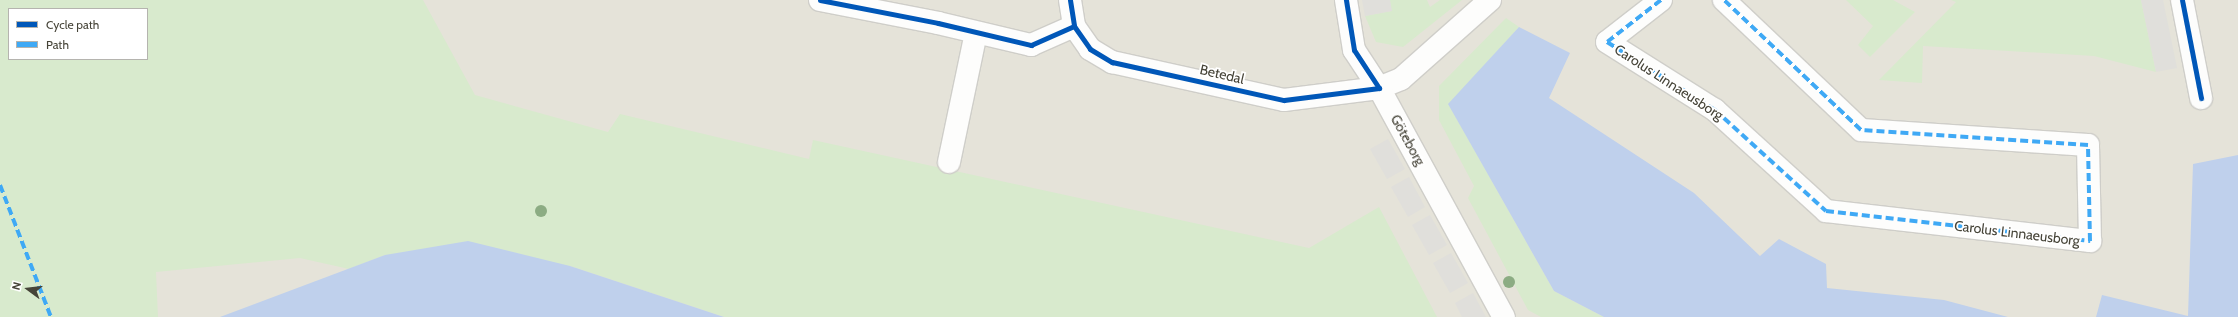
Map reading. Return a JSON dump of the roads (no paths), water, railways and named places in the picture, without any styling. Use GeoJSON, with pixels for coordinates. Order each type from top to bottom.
{"type":"FeatureCollection","features":[{"type":"Feature","properties":{"kind":"street"},"geometry":{"type":"LineString","coordinates":[[820,0],[1031,45],[1074,26]]}},
{"type":"Feature","properties":{"kind":"street","name":"Betedal"},"geometry":{"type":"LineString","coordinates":[[1070,0],[1074,26],[1090,49],[1112,62],[1284,100],[1379,88]]}},
{"type":"Feature","properties":{"kind":"street","name":"Göteborg"},"geometry":{"type":"LineString","coordinates":[[1346,0],[1354,50],[1379,88],[1504,317]]}},
{"type":"Feature","properties":{"kind":"street"},"geometry":{"type":"LineString","coordinates":[[1379,88],[1401,79],[1490,0]]}},
{"type":"Feature","properties":{"kind":"street","name":"Carolus Linnaeusborg"},"geometry":{"type":"LineString","coordinates":[[1661,0],[1607,42],[1715,110],[1826,211],[2090,241],[2088,145],[1861,130],[1724,0]]}},
{"type":"Feature","properties":{"kind":"street"},"geometry":{"type":"LineString","coordinates":[[2182,0],[2200,98]]}},
{"type":"Feature","properties":{"kind":"street"},"geometry":{"type":"LineString","coordinates":[[949,162],[976,33]]}},
{"type":"Feature","properties":{"kind":"water"},"geometry":{"type":"Polygon","coordinates":[[[1519,27],[1570,53],[1549,98],[1694,193],[1760,256],[1779,239],[1826,264],[1827,288],[1944,300],[2008,317],[1604,317],[1554,291],[1448,104],[1519,27]]]}},
{"type":"Feature","properties":{"kind":"water"},"geometry":{"type":"Polygon","coordinates":[[[2238,155],[2238,317],[2096,317],[2102,295],[2188,316],[2193,164],[2238,155]]]}},
{"type":"Feature","properties":{"kind":"water"},"geometry":{"type":"Polygon","coordinates":[[[468,241],[570,266],[724,317],[220,317],[385,255],[468,241]]]}}]}
